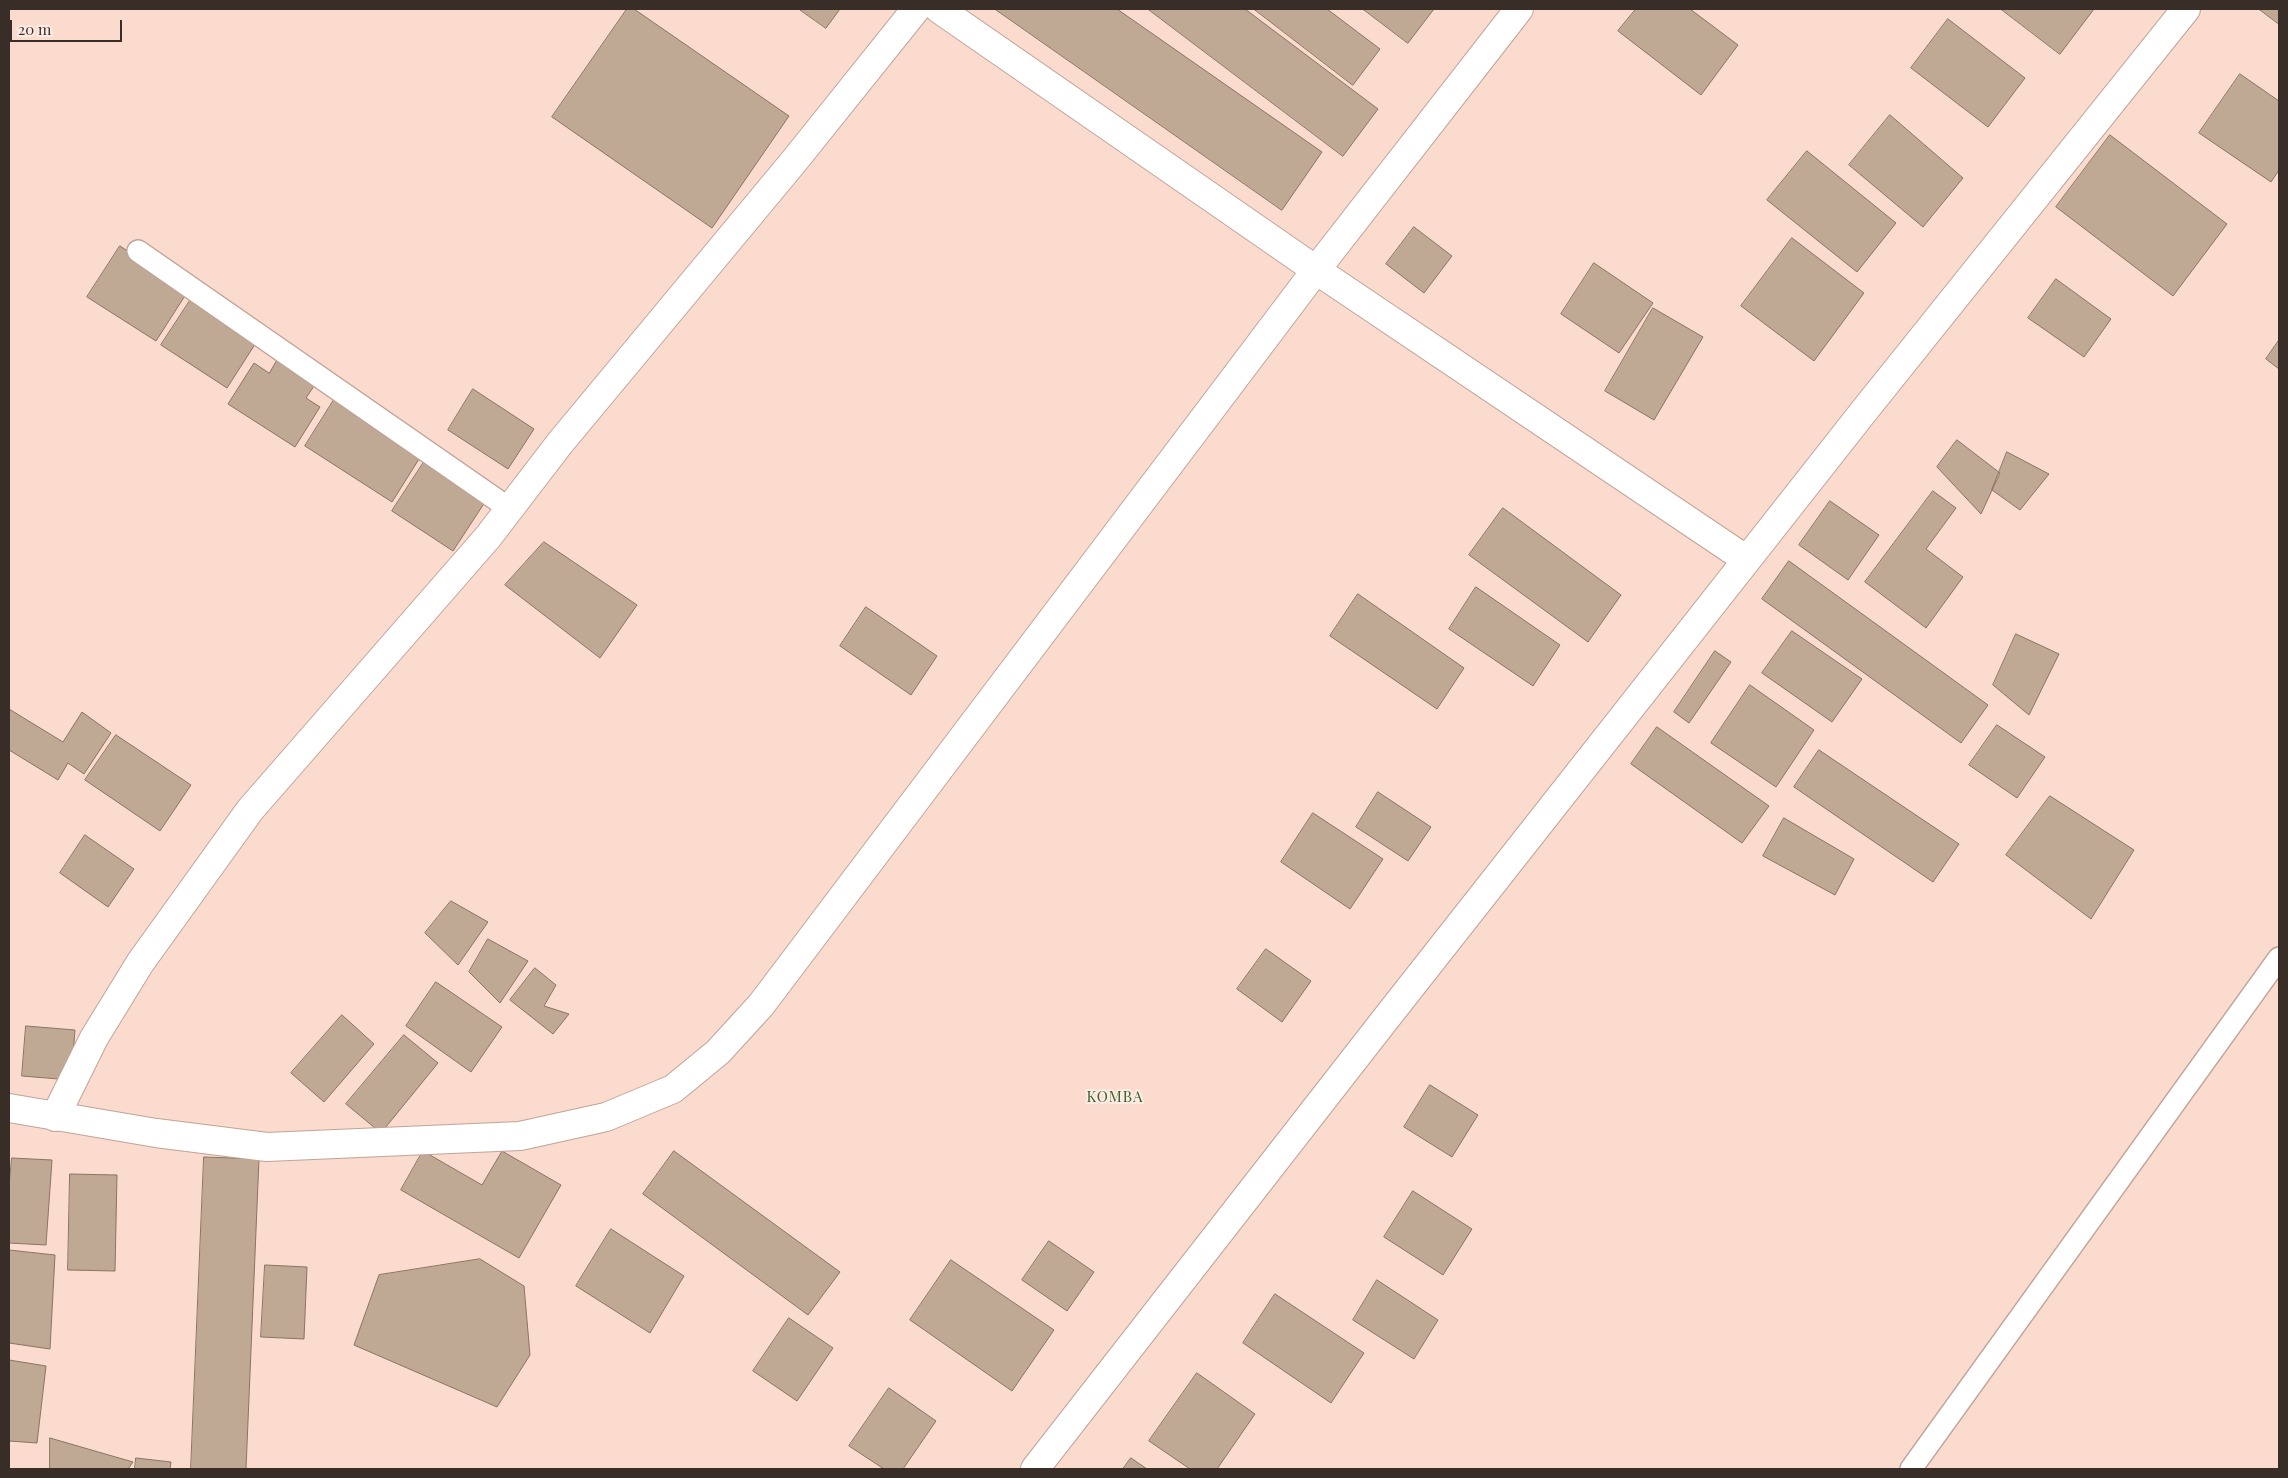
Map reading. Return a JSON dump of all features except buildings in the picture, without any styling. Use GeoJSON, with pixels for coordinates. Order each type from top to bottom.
{"type":"FeatureCollection","features":[{"type":"Feature","properties":{"kind":"street"},"geometry":{"type":"LineString","coordinates":[[55,1117],[94,1038],[140,963],[250,810],[482,544],[560,443],[795,160],[916,9]]}},
{"type":"Feature","properties":{"kind":"street"},"geometry":{"type":"LineString","coordinates":[[939,9],[1316,270],[1748,560]]}},
{"type":"Feature","properties":{"kind":"street"},"geometry":{"type":"LineString","coordinates":[[9,1108],[156,1133],[267,1146],[520,1136],[606,1117],[673,1089],[718,1052],[761,1005],[1316,270],[1519,9]]}},
{"type":"Feature","properties":{"kind":"street"},"geometry":{"type":"LineString","coordinates":[[1035,1469],[1384,1021],[2186,9]]}},
{"type":"Feature","properties":{"kind":"lane"},"geometry":{"type":"LineString","coordinates":[[138,251],[510,508]]}},
{"type":"Feature","properties":{"kind":"lane"},"geometry":{"type":"LineString","coordinates":[[1911,1469],[2279,958]]}},
{"type":"Feature","properties":{"kind":"district","name":"KOMBA"},"geometry":{"type":"Point","coordinates":[1115,1097]}}]}
